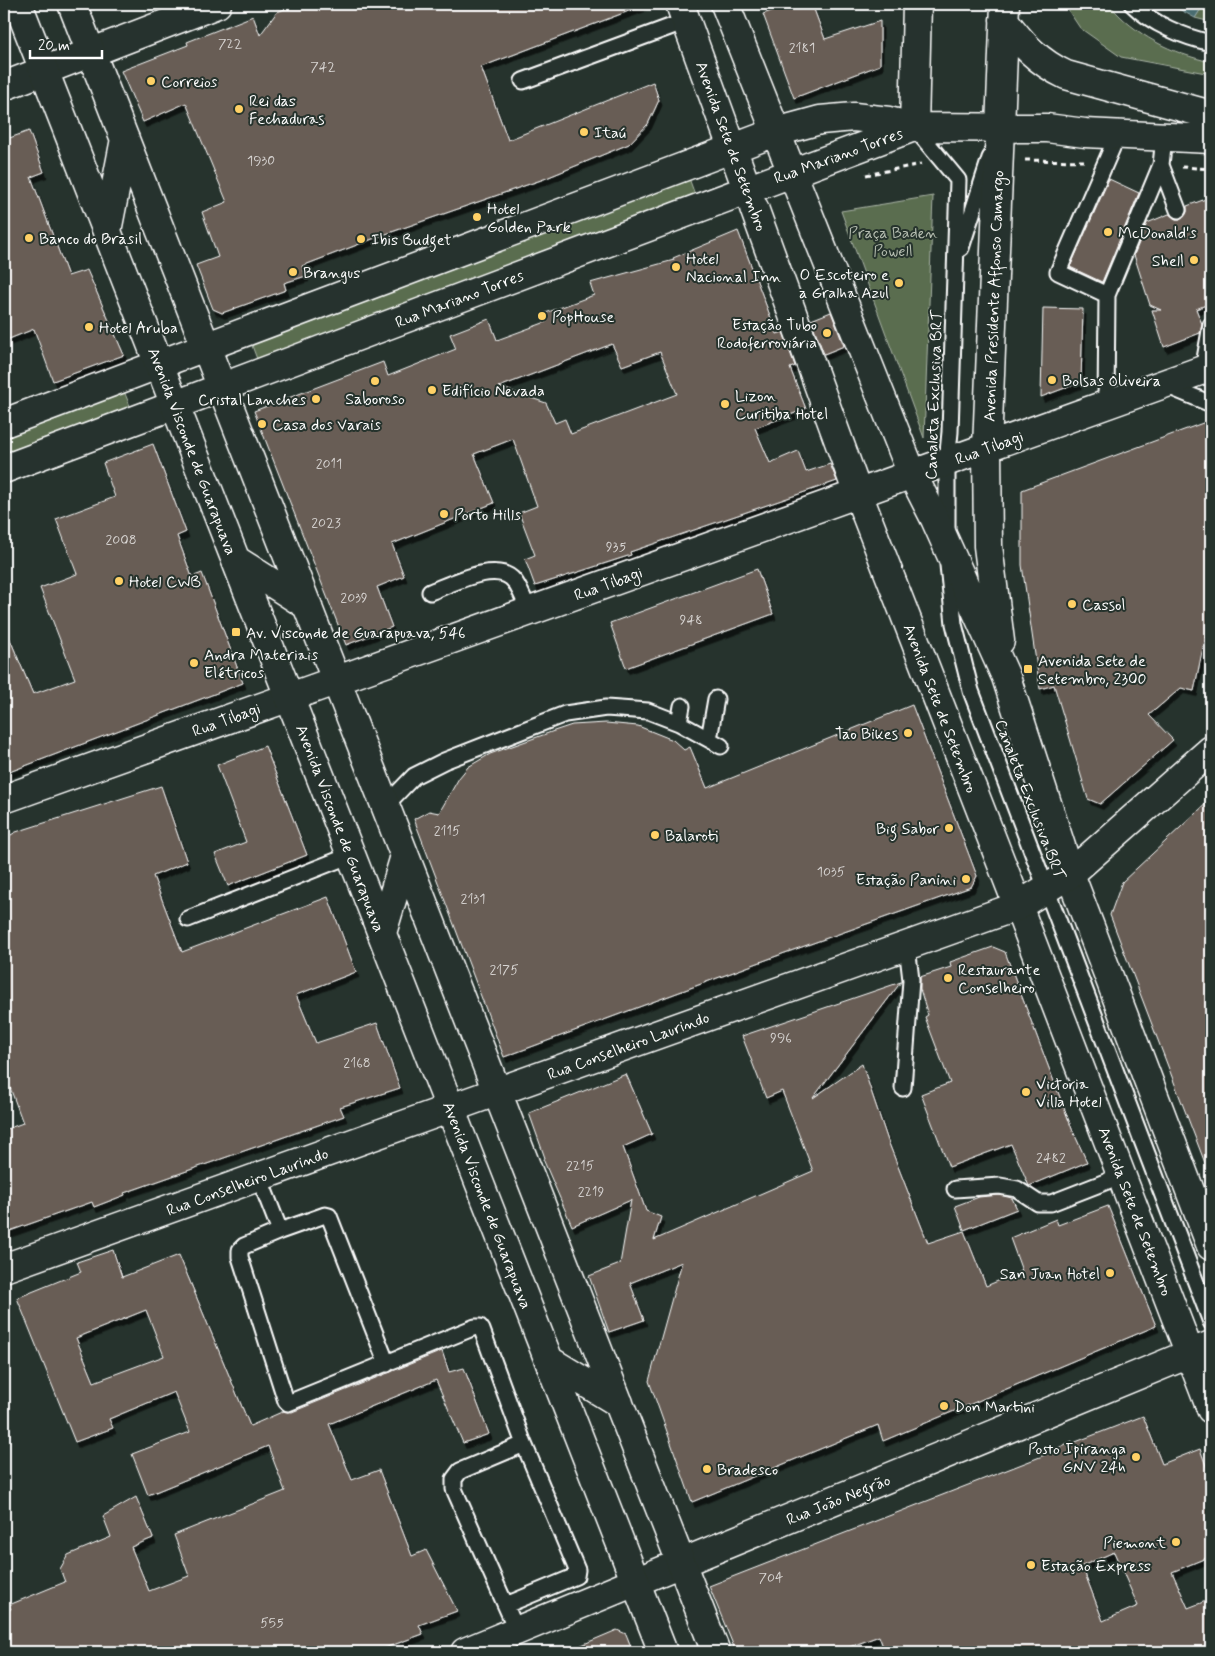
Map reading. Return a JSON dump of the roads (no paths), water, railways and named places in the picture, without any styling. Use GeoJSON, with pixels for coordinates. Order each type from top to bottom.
{"type":"FeatureCollection","features":[{"type":"Feature","properties":{"kind":"main road","name":"Avenida Visconde de Guarapuava"},"geometry":{"type":"LineString","coordinates":[[18,4],[663,1652]]}},
{"type":"Feature","properties":{"kind":"main road"},"geometry":{"type":"LineString","coordinates":[[72,4],[716,1652]]}},
{"type":"Feature","properties":{"kind":"main road"},"geometry":{"type":"LineString","coordinates":[[4,86],[217,4]]}},
{"type":"Feature","properties":{"kind":"main road"},"geometry":{"type":"LineString","coordinates":[[725,4],[912,474],[947,546],[1006,677],[1070,874],[1211,1246]]}},
{"type":"Feature","properties":{"kind":"main road"},"geometry":{"type":"LineString","coordinates":[[914,127],[917,4]]}},
{"type":"Feature","properties":{"kind":"main road","name":"Avenida Sete de Setembro"},"geometry":{"type":"LineString","coordinates":[[683,12],[858,494],[1123,1175],[1201,1349],[1211,1408]]}},
{"type":"Feature","properties":{"kind":"main road"},"geometry":{"type":"LineString","coordinates":[[1004,12],[1020,42],[1047,66],[1066,75],[1211,116]]}},
{"type":"Feature","properties":{"kind":"main road","name":"Avenida Presidente Affonso Camargo"},"geometry":{"type":"LineString","coordinates":[[1004,12],[987,448],[988,546],[1006,677]]}},
{"type":"Feature","properties":{"kind":"main road","name":"Rua Mariano Torres"},"geometry":{"type":"LineString","coordinates":[[4,423],[776,132],[820,120],[854,117],[889,121],[914,127],[1047,128],[1211,139]]}},
{"type":"Feature","properties":{"kind":"main road","name":"Rua Mariano Torres"},"geometry":{"type":"LineString","coordinates":[[4,469],[222,387],[751,198],[792,172],[914,127]]}},
{"type":"Feature","properties":{"kind":"main road"},"geometry":{"type":"LineString","coordinates":[[108,231],[126,139]]}},
{"type":"Feature","properties":{"kind":"main road","name":"Rua Tibagi"},"geometry":{"type":"LineString","coordinates":[[4,799],[1207,369]]}},
{"type":"Feature","properties":{"kind":"main road"},"geometry":{"type":"LineString","coordinates":[[236,560],[308,606]]}},
{"type":"Feature","properties":{"kind":"main road","name":"Rua Conselheiro Laurindo"},"geometry":{"type":"LineString","coordinates":[[4,1268],[1018,906],[1070,874],[1211,750]]}},
{"type":"Feature","properties":{"kind":"main road"},"geometry":{"type":"LineString","coordinates":[[382,933],[405,856]]}},
{"type":"Feature","properties":{"kind":"main road","name":"Rua João Negrão"},"geometry":{"type":"LineString","coordinates":[[465,1652],[1201,1349]]}},
{"type":"Feature","properties":{"kind":"main road"},"geometry":{"type":"LineString","coordinates":[[550,1361],[619,1404]]}},
{"type":"Feature","properties":{"kind":"lane"},"geometry":{"type":"LineString","coordinates":[[1132,4],[1152,19],[1188,38],[1211,43]]}},
{"type":"Feature","properties":{"kind":"lane"},"geometry":{"type":"LineString","coordinates":[[523,80],[683,12]]}},
{"type":"Feature","properties":{"kind":"lane","name":"Canaleta Exclusiva BRT"},"geometry":{"type":"LineString","coordinates":[[914,127],[958,180],[950,432],[947,462],[947,546],[954,624],[964,667],[1046,889],[1211,1322]]}},
{"type":"Feature","properties":{"kind":"lane","name":"Canaleta Exclusiva BRT"},"geometry":{"type":"LineString","coordinates":[[956,264],[1000,128]]}},
{"type":"Feature","properties":{"kind":"lane"},"geometry":{"type":"LineString","coordinates":[[1107,295],[1058,272],[1118,134]]}},
{"type":"Feature","properties":{"kind":"lane"},"geometry":{"type":"LineString","coordinates":[[1106,405],[1107,295],[1162,165],[1164,137]]}},
{"type":"Feature","properties":{"kind":"lane"},"geometry":{"type":"LineString","coordinates":[[1162,165],[1178,210]]}},
{"type":"Feature","properties":{"kind":"lane"},"geometry":{"type":"LineString","coordinates":[[1207,369],[1211,325]]}},
{"type":"Feature","properties":{"kind":"lane"},"geometry":{"type":"LineString","coordinates":[[1163,384],[1211,404]]}},
{"type":"Feature","properties":{"kind":"lane"},"geometry":{"type":"LineString","coordinates":[[430,592],[476,575],[502,573],[515,581],[529,611]]}},
{"type":"Feature","properties":{"kind":"lane"},"geometry":{"type":"LineString","coordinates":[[385,806],[414,776],[444,761],[566,714],[606,708],[648,711],[679,723],[715,742],[716,699]]}},
{"type":"Feature","properties":{"kind":"lane"},"geometry":{"type":"LineString","coordinates":[[679,723],[682,706]]}},
{"type":"Feature","properties":{"kind":"lane"},"geometry":{"type":"LineString","coordinates":[[188,919],[351,855]]}},
{"type":"Feature","properties":{"kind":"lane"},"geometry":{"type":"LineString","coordinates":[[903,1088],[911,980],[907,946]]}},
{"type":"Feature","properties":{"kind":"lane"},"geometry":{"type":"LineString","coordinates":[[955,1189],[1000,1186],[1017,1189],[1038,1203],[1051,1203],[1123,1175]]}},
{"type":"Feature","properties":{"kind":"lane"},"geometry":{"type":"LineString","coordinates":[[259,1177],[280,1231]]}},
{"type":"Feature","properties":{"kind":"lane"},"geometry":{"type":"LineString","coordinates":[[387,1364],[329,1216],[325,1215],[280,1231],[244,1246],[240,1250],[240,1256],[286,1401],[292,1403],[480,1327],[524,1444],[576,1570],[576,1576],[506,1604]]}},
{"type":"Feature","properties":{"kind":"lane"},"geometry":{"type":"LineString","coordinates":[[517,1631],[454,1490],[454,1479],[460,1471],[524,1444]]}},
{"type":"Feature","properties":{"kind":"water"},"geometry":{"type":"Polygon","coordinates":[[[1170,4],[1204,4],[1195,18],[1170,4]]]}},
{"type":"Feature","properties":{"kind":"place","name":"Correios"},"geometry":{"type":"Point","coordinates":[151,81]}},
{"type":"Feature","properties":{"kind":"place","name":"Rei das Fechaduras"},"geometry":{"type":"Point","coordinates":[239,109]}},
{"type":"Feature","properties":{"kind":"place","name":"Itaú"},"geometry":{"type":"Point","coordinates":[584,132]}},
{"type":"Feature","properties":{"kind":"place","name":"Hotel Golden Park"},"geometry":{"type":"Point","coordinates":[477,217]}},
{"type":"Feature","properties":{"kind":"place","name":"McDonald's"},"geometry":{"type":"Point","coordinates":[1108,232]}},
{"type":"Feature","properties":{"kind":"place","name":"Banco do Brasil"},"geometry":{"type":"Point","coordinates":[29,238]}},
{"type":"Feature","properties":{"kind":"place","name":"Ibis Budget"},"geometry":{"type":"Point","coordinates":[361,239]}},
{"type":"Feature","properties":{"kind":"place","name":"Shell"},"geometry":{"type":"Point","coordinates":[1194,260]}},
{"type":"Feature","properties":{"kind":"place","name":"Hotel Nacional Inn"},"geometry":{"type":"Point","coordinates":[676,267]}},
{"type":"Feature","properties":{"kind":"place","name":"Brangus"},"geometry":{"type":"Point","coordinates":[293,272]}},
{"type":"Feature","properties":{"kind":"place","name":"O Escoteiro e a Gralha Azul"},"geometry":{"type":"Point","coordinates":[899,283]}},
{"type":"Feature","properties":{"kind":"place","name":"PopHouse"},"geometry":{"type":"Point","coordinates":[542,316]}},
{"type":"Feature","properties":{"kind":"place","name":"Hotel Aruba"},"geometry":{"type":"Point","coordinates":[89,327]}},
{"type":"Feature","properties":{"kind":"place","name":"Estação Tubo Rodoferroviária"},"geometry":{"type":"Point","coordinates":[827,333]}},
{"type":"Feature","properties":{"kind":"place","name":"Bolsas Oliveira"},"geometry":{"type":"Point","coordinates":[1052,380]}},
{"type":"Feature","properties":{"kind":"place","name":"Saboroso"},"geometry":{"type":"Point","coordinates":[375,381]}},
{"type":"Feature","properties":{"kind":"place","name":"Edifício Nevada"},"geometry":{"type":"Point","coordinates":[432,390]}},
{"type":"Feature","properties":{"kind":"place","name":"Cristal Lanches"},"geometry":{"type":"Point","coordinates":[316,399]}},
{"type":"Feature","properties":{"kind":"place","name":"Lizon Curitiba Hotel"},"geometry":{"type":"Point","coordinates":[725,404]}},
{"type":"Feature","properties":{"kind":"place","name":"Casa dos Varais"},"geometry":{"type":"Point","coordinates":[262,424]}},
{"type":"Feature","properties":{"kind":"place","name":"Porto Hills"},"geometry":{"type":"Point","coordinates":[444,514]}},
{"type":"Feature","properties":{"kind":"place","name":"Hotel CWB"},"geometry":{"type":"Point","coordinates":[119,581]}},
{"type":"Feature","properties":{"kind":"place","name":"Cassol"},"geometry":{"type":"Point","coordinates":[1072,604]}},
{"type":"Feature","properties":{"kind":"place","name":"Av. Visconde de Guarapuava, 546"},"geometry":{"type":"Point","coordinates":[236,632]}},
{"type":"Feature","properties":{"kind":"place","name":"Andra Materiais Elétricos"},"geometry":{"type":"Point","coordinates":[194,663]}},
{"type":"Feature","properties":{"kind":"place","name":"Avenida Sete de Setembro, 2300"},"geometry":{"type":"Point","coordinates":[1028,669]}},
{"type":"Feature","properties":{"kind":"place","name":"Tao Bikes"},"geometry":{"type":"Point","coordinates":[908,733]}},
{"type":"Feature","properties":{"kind":"place","name":"Big Sabor"},"geometry":{"type":"Point","coordinates":[949,828]}},
{"type":"Feature","properties":{"kind":"place","name":"Balaroti"},"geometry":{"type":"Point","coordinates":[655,835]}},
{"type":"Feature","properties":{"kind":"place","name":"Estação Panini"},"geometry":{"type":"Point","coordinates":[966,879]}},
{"type":"Feature","properties":{"kind":"place","name":"Restaurante Conselheiro"},"geometry":{"type":"Point","coordinates":[948,978]}},
{"type":"Feature","properties":{"kind":"place","name":"Victoria Villa Hotel"},"geometry":{"type":"Point","coordinates":[1026,1092]}},
{"type":"Feature","properties":{"kind":"place","name":"San Juan Hotel"},"geometry":{"type":"Point","coordinates":[1110,1273]}},
{"type":"Feature","properties":{"kind":"place","name":"Don Martini"},"geometry":{"type":"Point","coordinates":[944,1406]}},
{"type":"Feature","properties":{"kind":"place","name":"Posto Ipiranga GNV 24h"},"geometry":{"type":"Point","coordinates":[1136,1457]}},
{"type":"Feature","properties":{"kind":"place","name":"Bradesco"},"geometry":{"type":"Point","coordinates":[707,1469]}},
{"type":"Feature","properties":{"kind":"place","name":"Piemont"},"geometry":{"type":"Point","coordinates":[1176,1542]}},
{"type":"Feature","properties":{"kind":"place","name":"Estação Express"},"geometry":{"type":"Point","coordinates":[1031,1565]}},
{"type":"Feature","properties":{"kind":"park label","name":"Praça Baden Powell"},"geometry":{"type":"Point","coordinates":[893,241]}}]}
